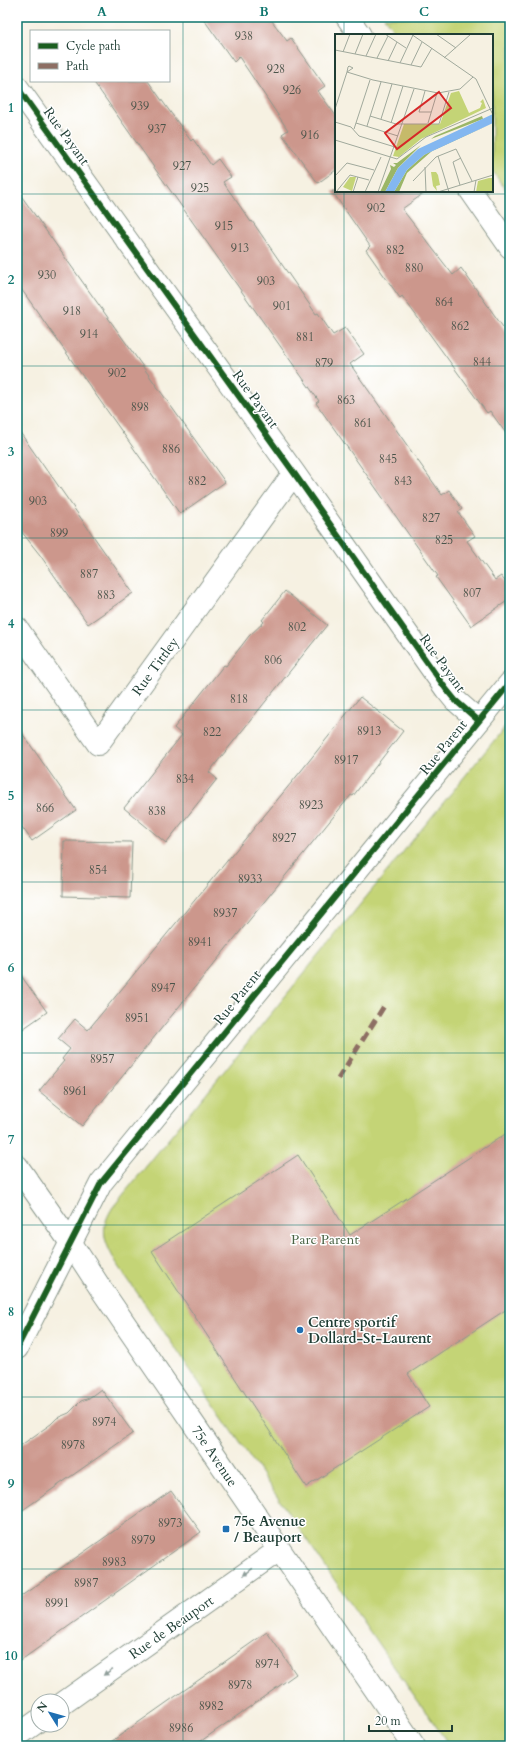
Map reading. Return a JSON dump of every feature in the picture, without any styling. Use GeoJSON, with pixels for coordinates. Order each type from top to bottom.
{"type":"FeatureCollection","features":[{"type":"Feature","properties":{"kind":"street"},"geometry":{"type":"LineString","coordinates":[[347,17],[359,34]]}},
{"type":"Feature","properties":{"kind":"street","name":"Rue Payant"},"geometry":{"type":"LineString","coordinates":[[17,87],[294,473],[446,689],[455,700],[479,721]]}},
{"type":"Feature","properties":{"kind":"street"},"geometry":{"type":"LineString","coordinates":[[472,192],[510,247]]}},
{"type":"Feature","properties":{"kind":"street","name":"Rue Tittley"},"geometry":{"type":"LineString","coordinates":[[17,628],[98,744],[294,473]]}},
{"type":"Feature","properties":{"kind":"street","name":"Rue Parent"},"geometry":{"type":"LineString","coordinates":[[17,1348],[101,1183],[510,683]]}},
{"type":"Feature","properties":{"kind":"street","name":"75e Avenue"},"geometry":{"type":"LineString","coordinates":[[17,1166],[414,1746]]}},
{"type":"Feature","properties":{"kind":"street","name":"Rue de Beauport"},"geometry":{"type":"LineString","coordinates":[[70,1698],[280,1550]]}},
{"type":"Feature","properties":{"kind":"street"},"geometry":{"type":"LineString","coordinates":[[17,1736],[30,1727]]}},
{"type":"Feature","properties":{"kind":"green space"},"geometry":{"type":"Polygon","coordinates":[[[384,17],[510,17],[510,196],[493,171],[493,34],[396,34],[384,17]]]}},
{"type":"Feature","properties":{"kind":"green space","name":"Parc Parent"},"geometry":{"type":"Polygon","coordinates":[[[510,721],[510,1746],[450,1746],[114,1259],[107,1245],[104,1233],[106,1221],[113,1207],[510,721]]]}},
{"type":"Feature","properties":{"kind":"building"},"geometry":{"type":"Polygon","coordinates":[[[202,17],[269,17],[287,41],[291,38],[325,86],[318,91],[335,115],[335,171],[318,183],[282,134],[288,130],[239,57],[234,62],[202,17]]]}},
{"type":"Feature","properties":{"kind":"building"},"geometry":{"type":"Polygon","coordinates":[[[94,82],[149,82],[191,141],[193,139],[211,165],[218,159],[231,177],[223,182],[251,222],[252,221],[316,314],[318,313],[333,335],[345,328],[364,354],[350,364],[442,495],[449,490],[462,509],[458,512],[475,536],[467,541],[495,580],[501,576],[510,588],[510,599],[471,626],[436,577],[438,576],[316,403],[319,401],[94,82]]]}},
{"type":"Feature","properties":{"kind":"building"},"geometry":{"type":"Polygon","coordinates":[[[17,190],[225,482],[180,514],[17,283],[17,190]]]}},
{"type":"Feature","properties":{"kind":"building"},"geometry":{"type":"Polygon","coordinates":[[[332,191],[426,192],[402,209],[453,275],[461,268],[510,337],[510,439],[490,411],[487,413],[402,296],[400,298],[366,250],[370,246],[332,191]]]}},
{"type":"Feature","properties":{"kind":"building"},"geometry":{"type":"Polygon","coordinates":[[[17,428],[133,593],[88,624],[40,555],[17,526],[17,428]]]}},
{"type":"Feature","properties":{"kind":"building"},"geometry":{"type":"Polygon","coordinates":[[[285,591],[327,625],[209,772],[217,779],[166,843],[124,808],[182,735],[174,728],[224,665],[226,666],[249,636],[264,622],[262,620],[285,591]]]}},
{"type":"Feature","properties":{"kind":"building"},"geometry":{"type":"Polygon","coordinates":[[[360,697],[403,731],[353,796],[351,795],[82,1126],[39,1091],[64,1061],[62,1059],[70,1049],[58,1039],[75,1019],[88,1030],[360,697]]]}},
{"type":"Feature","properties":{"kind":"building"},"geometry":{"type":"Polygon","coordinates":[[[17,726],[76,810],[32,841],[17,820],[17,726]]]}},
{"type":"Feature","properties":{"kind":"building"},"geometry":{"type":"Polygon","coordinates":[[[64,841],[132,842],[130,898],[63,896],[64,841]]]}},
{"type":"Feature","properties":{"kind":"building"},"geometry":{"type":"Polygon","coordinates":[[[17,970],[47,1012],[17,1033],[17,970]]]}},
{"type":"Feature","properties":{"kind":"building"},"geometry":{"type":"Polygon","coordinates":[[[510,1131],[510,1307],[408,1374],[429,1407],[306,1487],[152,1251],[298,1155],[350,1235],[510,1131]]]}},
{"type":"Feature","properties":{"kind":"building"},"geometry":{"type":"Polygon","coordinates":[[[101,1389],[133,1433],[17,1514],[17,1448],[57,1418],[69,1413],[81,1401],[89,1398],[101,1389]]]}},
{"type":"Feature","properties":{"kind":"building"},"geometry":{"type":"Polygon","coordinates":[[[171,1491],[201,1532],[17,1663],[17,1599],[171,1491]]]}},
{"type":"Feature","properties":{"kind":"building"},"geometry":{"type":"Polygon","coordinates":[[[267,1632],[296,1674],[241,1713],[194,1746],[105,1746],[267,1632]]]}},
{"type":"Feature","properties":{"kind":"marked path"},"geometry":{"type":"LineString","coordinates":[[338,1079],[386,1003]]}},
{"type":"Feature","properties":{"kind":"cycle path"},"geometry":{"type":"LineString","coordinates":[[17,87],[294,473],[446,689],[455,700],[479,721]]}},
{"type":"Feature","properties":{"kind":"cycle path"},"geometry":{"type":"LineString","coordinates":[[17,1348],[101,1183],[510,683]]}},
{"type":"Feature","properties":{"kind":"place","name":"Centre sportif Dollard-St-Laurent"},"geometry":{"type":"Point","coordinates":[300,1330]}},
{"type":"Feature","properties":{"kind":"place","name":"75e Avenue / Beauport"},"geometry":{"type":"Point","coordinates":[226,1529]}}]}
